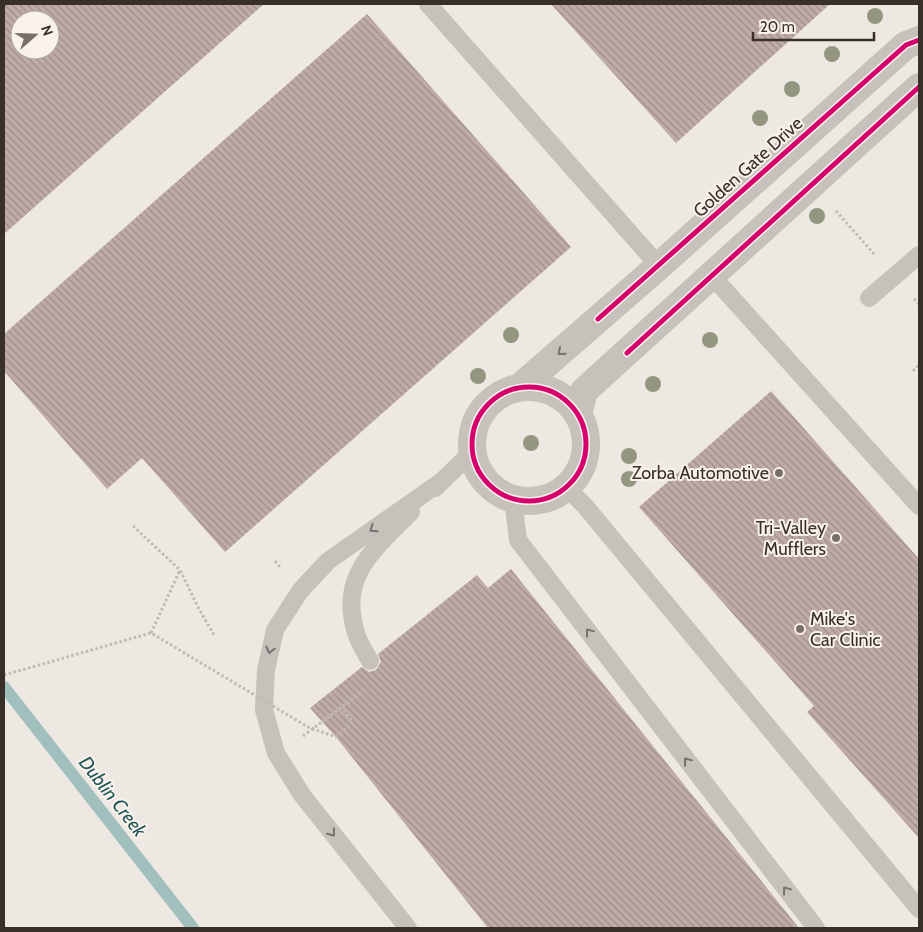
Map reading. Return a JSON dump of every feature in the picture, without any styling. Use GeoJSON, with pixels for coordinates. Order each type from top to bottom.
{"type":"FeatureCollection","features":[{"type":"Feature","properties":{"kind":"street","name":"Golden Gate Drive"},"geometry":{"type":"LineString","coordinates":[[520,387],[906,45],[919,40]]}},
{"type":"Feature","properties":{"kind":"street"},"geometry":{"type":"LineString","coordinates":[[578,414],[584,391],[919,87]]}},
{"type":"Feature","properties":{"kind":"street"},"geometry":{"type":"LineString","coordinates":[[520,387],[542,388],[563,397],[578,414],[585,436],[584,458],[574,479],[556,494],[546,499],[529,501],[513,499],[493,489],[479,472],[472,452],[473,430],[482,410],[499,395],[520,387]]}},
{"type":"Feature","properties":{"kind":"lane"},"geometry":{"type":"LineString","coordinates":[[428,4],[658,266]]}},
{"type":"Feature","properties":{"kind":"lane"},"geometry":{"type":"LineString","coordinates":[[869,298],[919,255]]}},
{"type":"Feature","properties":{"kind":"lane"},"geometry":{"type":"LineString","coordinates":[[712,276],[919,506]]}},
{"type":"Feature","properties":{"kind":"lane"},"geometry":{"type":"LineString","coordinates":[[370,661],[356,635],[350,608],[354,579],[368,556],[472,452]]}},
{"type":"Feature","properties":{"kind":"lane"},"geometry":{"type":"LineString","coordinates":[[408,928],[302,795],[276,753],[264,710],[266,670],[275,630],[300,591],[328,561],[442,481]]}},
{"type":"Feature","properties":{"kind":"lane"},"geometry":{"type":"LineString","coordinates":[[566,487],[585,506],[919,909]]}},
{"type":"Feature","properties":{"kind":"lane"},"geometry":{"type":"LineString","coordinates":[[513,499],[518,540],[816,928]]}},
{"type":"Feature","properties":{"kind":"path"},"geometry":{"type":"LineString","coordinates":[[913,371],[919,365]]}},
{"type":"Feature","properties":{"kind":"path"},"geometry":{"type":"LineString","coordinates":[[133,526],[180,570],[214,635]]}},
{"type":"Feature","properties":{"kind":"path"},"geometry":{"type":"LineString","coordinates":[[151,633],[180,570]]}},
{"type":"Feature","properties":{"kind":"path"},"geometry":{"type":"LineString","coordinates":[[4,675],[151,633],[308,727],[336,737],[353,722],[341,708]]}},
{"type":"Feature","properties":{"kind":"path"},"geometry":{"type":"LineString","coordinates":[[302,736],[364,691],[360,686]]}},
{"type":"Feature","properties":{"kind":"building"},"geometry":{"type":"Polygon","coordinates":[[[4,4],[264,4],[4,234],[4,4]]]}},
{"type":"Feature","properties":{"kind":"building"},"geometry":{"type":"Polygon","coordinates":[[[551,4],[830,4],[676,143],[551,4]]]}},
{"type":"Feature","properties":{"kind":"building"},"geometry":{"type":"Polygon","coordinates":[[[367,14],[571,247],[225,552],[142,458],[107,489],[4,371],[4,334],[367,14]]]}},
{"type":"Feature","properties":{"kind":"building"},"geometry":{"type":"Polygon","coordinates":[[[771,391],[919,559],[919,838],[807,712],[814,706],[639,507],[771,391]]]}},
{"type":"Feature","properties":{"kind":"building"},"geometry":{"type":"Polygon","coordinates":[[[511,569],[799,928],[488,928],[336,737],[310,708],[362,667],[369,672],[376,670],[381,662],[378,654],[477,575],[488,588],[511,569]]]}},
{"type":"Feature","properties":{"kind":"waterway","name":"Dublin Creek"},"geometry":{"type":"LineString","coordinates":[[4,687],[193,928]]}},
{"type":"Feature","properties":{"kind":"cycle path"},"geometry":{"type":"LineString","coordinates":[[598,319],[906,45],[919,40]]}},
{"type":"Feature","properties":{"kind":"cycle path"},"geometry":{"type":"LineString","coordinates":[[627,353],[919,87]]}},
{"type":"Feature","properties":{"kind":"cycle path"},"geometry":{"type":"LineString","coordinates":[[529,387],[551,391],[561,396],[577,412],[582,422],[586,444],[582,466],[577,476],[561,492],[551,497],[529,501],[507,497],[497,492],[481,476],[476,466],[472,444],[476,422],[481,412],[497,396],[507,391],[529,387]]}},
{"type":"Feature","properties":{"kind":"place","name":"Zorba Automotive"},"geometry":{"type":"Point","coordinates":[779,473]}},
{"type":"Feature","properties":{"kind":"place","name":"Tri-Valley Mufflers"},"geometry":{"type":"Point","coordinates":[836,538]}},
{"type":"Feature","properties":{"kind":"place","name":"Mike's Car Clinic"},"geometry":{"type":"Point","coordinates":[800,629]}}]}
